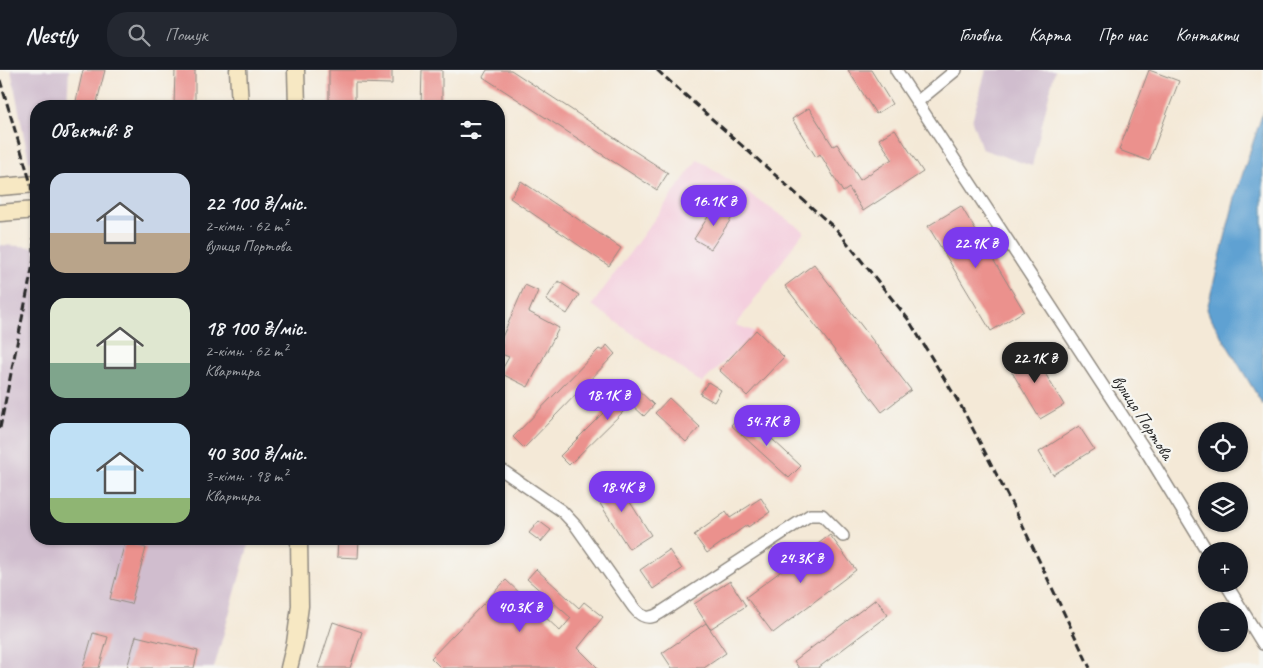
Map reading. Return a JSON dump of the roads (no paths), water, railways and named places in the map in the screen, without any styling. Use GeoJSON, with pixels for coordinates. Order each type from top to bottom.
{"type":"FeatureCollection","features":[{"type":"Feature","properties":{"kind":"main road"},"geometry":{"type":"LineString","coordinates":[[238,70],[240,100]]}},
{"type":"Feature","properties":{"kind":"main road"},"geometry":{"type":"LineString","coordinates":[[296,70],[297,100]]}},
{"type":"Feature","properties":{"kind":"main road"},"geometry":{"type":"LineString","coordinates":[[0,187],[30,184]]}},
{"type":"Feature","properties":{"kind":"main road"},"geometry":{"type":"LineString","coordinates":[[0,213],[30,210]]}},
{"type":"Feature","properties":{"kind":"main road"},"geometry":{"type":"LineString","coordinates":[[289,668],[295,643],[300,606],[300,545]]}},
{"type":"Feature","properties":{"kind":"street","name":"вулиця Портова"},"geometry":{"type":"LineString","coordinates":[[896,70],[1148,456],[1201,542]]}},
{"type":"Feature","properties":{"kind":"street"},"geometry":{"type":"LineString","coordinates":[[917,102],[956,70]]}},
{"type":"Feature","properties":{"kind":"street"},"geometry":{"type":"LineString","coordinates":[[505,472],[562,512],[576,526],[634,608],[645,618],[650,618],[660,613],[810,515],[822,515],[844,536]]}},
{"type":"Feature","properties":{"kind":"street"},"geometry":{"type":"LineString","coordinates":[[1231,592],[1263,644]]}},
{"type":"Feature","properties":{"kind":"water"},"geometry":{"type":"Polygon","coordinates":[[[1263,112],[1263,405],[1207,309],[1236,194],[1263,112]]]}},
{"type":"Feature","properties":{"kind":"railway"},"geometry":{"type":"LineString","coordinates":[[657,70],[837,230],[908,319],[961,406],[1018,516],[1090,668]]}},
{"type":"Feature","properties":{"kind":"railway"},"geometry":{"type":"LineString","coordinates":[[0,80],[30,181]]}},
{"type":"Feature","properties":{"kind":"railway"},"geometry":{"type":"LineString","coordinates":[[0,428],[30,279]]}}]}
